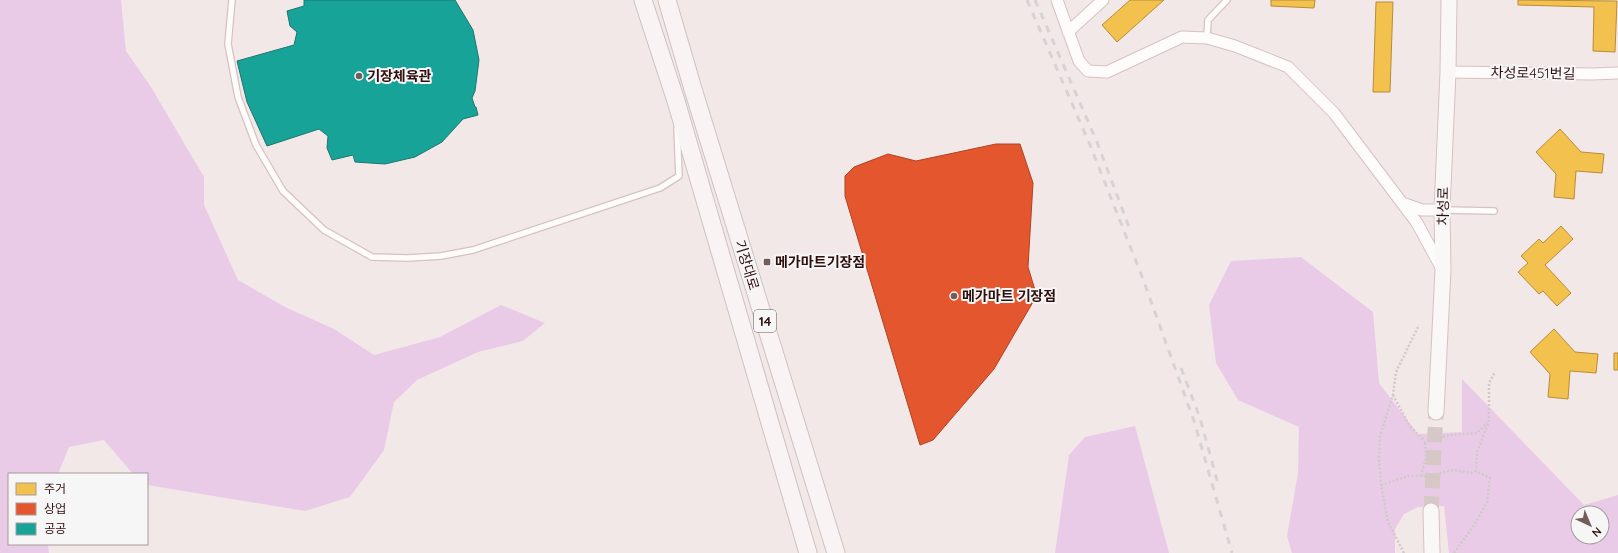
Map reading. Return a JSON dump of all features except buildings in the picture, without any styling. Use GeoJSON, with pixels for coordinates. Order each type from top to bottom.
{"type":"FeatureCollection","features":[{"type":"Feature","properties":{"kind":"main road","name":"기장대로"},"geometry":{"type":"LineString","coordinates":[[643,0],[676,101],[808,553]]}},
{"type":"Feature","properties":{"kind":"main road","name":"기장대로"},"geometry":{"type":"LineString","coordinates":[[667,0],[836,553]]}},
{"type":"Feature","properties":{"kind":"main road","name":"차성로"},"geometry":{"type":"LineString","coordinates":[[1436,412],[1443,270],[1442,210],[1450,0]]}},
{"type":"Feature","properties":{"kind":"main road"},"geometry":{"type":"LineString","coordinates":[[1431,511],[1432,553]]}},
{"type":"Feature","properties":{"kind":"street"},"geometry":{"type":"LineString","coordinates":[[1057,0],[1079,61],[1088,72],[1107,72],[1182,37],[1207,38],[1235,46],[1288,67],[1334,113],[1417,224],[1443,270]]}},
{"type":"Feature","properties":{"kind":"street"},"geometry":{"type":"LineString","coordinates":[[1068,32],[1103,0]]}},
{"type":"Feature","properties":{"kind":"street","name":"차성로451번길"},"geometry":{"type":"LineString","coordinates":[[1448,72],[1618,73]]}},
{"type":"Feature","properties":{"kind":"street"},"geometry":{"type":"LineString","coordinates":[[1402,203],[1422,210],[1442,210]]}},
{"type":"Feature","properties":{"kind":"lane"},"geometry":{"type":"LineString","coordinates":[[232,0],[228,44],[238,97],[256,146],[283,191],[324,230],[372,257],[408,258],[441,256],[473,250],[660,188],[678,176],[676,101]]}},
{"type":"Feature","properties":{"kind":"lane"},"geometry":{"type":"LineString","coordinates":[[1207,38],[1208,20],[1227,0]]}},
{"type":"Feature","properties":{"kind":"lane"},"geometry":{"type":"LineString","coordinates":[[1442,210],[1494,211]]}},
{"type":"Feature","properties":{"kind":"path"},"geometry":{"type":"LineString","coordinates":[[1404,553],[1388,522],[1378,459],[1380,436],[1393,395],[1396,372],[1419,325]]}},
{"type":"Feature","properties":{"kind":"path"},"geometry":{"type":"LineString","coordinates":[[1476,471],[1477,452],[1489,421],[1489,383],[1495,372]]}},
{"type":"Feature","properties":{"kind":"path"},"geometry":{"type":"LineString","coordinates":[[1393,395],[1409,425],[1425,442],[1426,458],[1421,476]]}},
{"type":"Feature","properties":{"kind":"path"},"geometry":{"type":"LineString","coordinates":[[1425,442],[1448,435],[1477,433],[1489,421]]}},
{"type":"Feature","properties":{"kind":"path"},"geometry":{"type":"LineString","coordinates":[[1381,485],[1409,476],[1430,476],[1453,470],[1473,473],[1476,471],[1490,478],[1487,502],[1475,524],[1454,553]]}},
{"type":"Feature","properties":{"kind":"shaded area"},"geometry":{"type":"Polygon","coordinates":[[[0,0],[121,0],[126,51],[151,87],[204,177],[204,205],[238,280],[285,307],[334,329],[374,355],[440,337],[501,305],[545,323],[523,341],[478,352],[417,380],[394,402],[384,450],[350,497],[305,511],[148,485],[148,473],[132,473],[104,440],[69,447],[58,473],[8,473],[8,545],[48,545],[49,553],[0,553],[0,0]]]}},
{"type":"Feature","properties":{"kind":"shaded area"},"geometry":{"type":"Polygon","coordinates":[[[1301,257],[1373,312],[1379,383],[1418,434],[1462,432],[1462,379],[1584,505],[1618,495],[1618,553],[1449,553],[1444,506],[1418,507],[1404,514],[1395,529],[1395,553],[1292,553],[1287,536],[1298,473],[1299,427],[1238,400],[1216,363],[1209,305],[1231,261],[1301,257]]]}},
{"type":"Feature","properties":{"kind":"shaded area"},"geometry":{"type":"Polygon","coordinates":[[[1135,426],[1169,553],[1055,553],[1069,455],[1085,437],[1135,426]]]}},
{"type":"Feature","properties":{"kind":"tunnel"},"geometry":{"type":"LineString","coordinates":[[1431,511],[1436,412]]}},
{"type":"Feature","properties":{"kind":"railway"},"geometry":{"type":"LineString","coordinates":[[1027,0],[1090,145],[1143,279],[1194,421],[1232,553]]}},
{"type":"Feature","properties":{"kind":"railway"},"geometry":{"type":"LineString","coordinates":[[1035,0],[1097,142],[1129,227]]}},
{"type":"Feature","properties":{"kind":"railway"},"geometry":{"type":"LineString","coordinates":[[1181,368],[1200,418],[1218,484]]}},
{"type":"Feature","properties":{"kind":"place","name":"기장체육관"},"geometry":{"type":"Point","coordinates":[359,76]}},
{"type":"Feature","properties":{"kind":"place","name":"메가마트기장점"},"geometry":{"type":"Point","coordinates":[767,262]}},
{"type":"Feature","properties":{"kind":"place","name":"메가마트 기장점"},"geometry":{"type":"Point","coordinates":[954,296]}}]}
